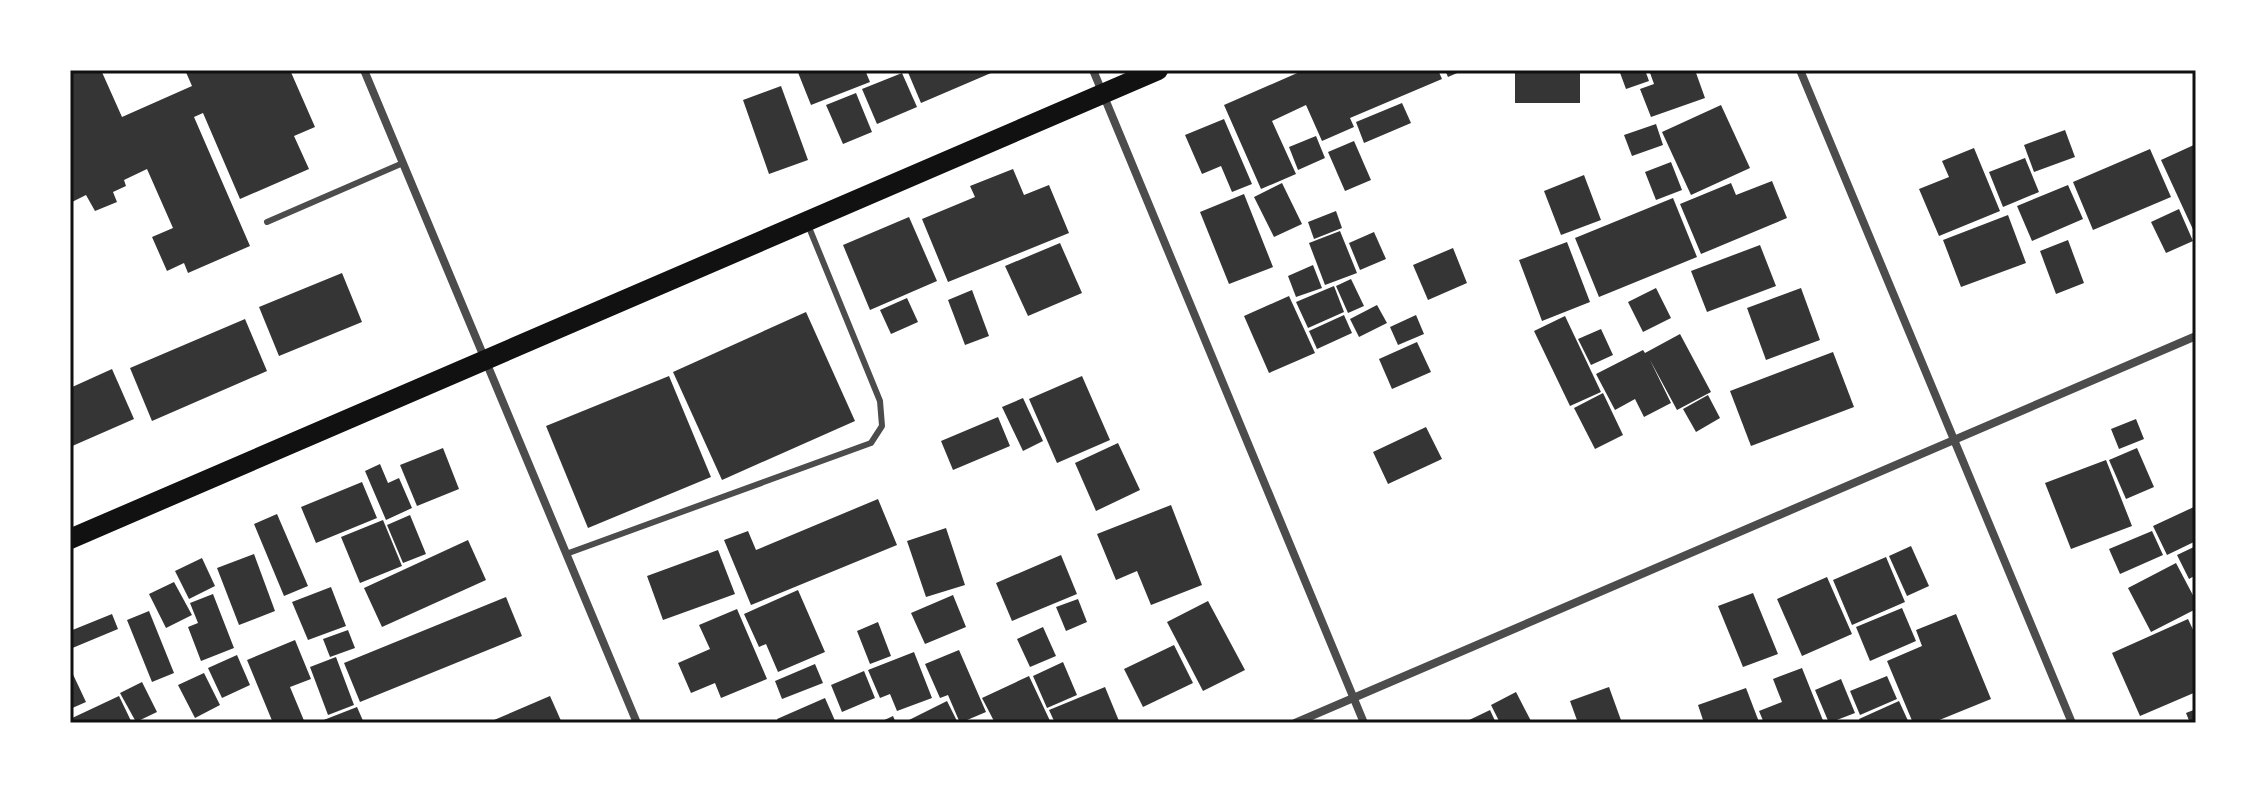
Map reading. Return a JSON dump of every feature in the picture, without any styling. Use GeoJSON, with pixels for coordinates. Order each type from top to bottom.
{"type":"FeatureCollection","features":[{"type":"Feature","properties":{"kind":"main road"},"geometry":{"type":"LineString","coordinates":[[70,539],[1158,70]]}},
{"type":"Feature","properties":{"kind":"street"},"geometry":{"type":"LineString","coordinates":[[364,70],[637,723]]}},
{"type":"Feature","properties":{"kind":"street"},"geometry":{"type":"LineString","coordinates":[[1093,70],[1364,723]]}},
{"type":"Feature","properties":{"kind":"street"},"geometry":{"type":"LineString","coordinates":[[1800,70],[2072,723]]}},
{"type":"Feature","properties":{"kind":"street"},"geometry":{"type":"LineString","coordinates":[[1295,723],[2196,336]]}},
{"type":"Feature","properties":{"kind":"lane"},"geometry":{"type":"LineString","coordinates":[[267,222],[403,163]]}},
{"type":"Feature","properties":{"kind":"lane"},"geometry":{"type":"LineString","coordinates":[[566,554],[871,443],[882,426],[880,401],[806,222]]}},
{"type":"Feature","properties":{"kind":"building"},"geometry":{"type":"Polygon","coordinates":[[[70,70],[101,70],[122,117],[192,86],[185,70],[290,70],[315,127],[294,136],[309,169],[240,199],[203,113],[194,117],[250,246],[188,273],[184,263],[167,271],[152,237],[173,228],[147,169],[124,180],[126,186],[113,192],[117,202],[95,211],[86,195],[70,203],[70,70]]]}},
{"type":"Feature","properties":{"kind":"building"},"geometry":{"type":"Polygon","coordinates":[[[797,70],[865,70],[870,82],[811,105],[797,70]]]}},
{"type":"Feature","properties":{"kind":"building"},"geometry":{"type":"Polygon","coordinates":[[[907,70],[998,70],[921,103],[907,70]]]}},
{"type":"Feature","properties":{"kind":"building"},"geometry":{"type":"Polygon","coordinates":[[[1304,70],[1438,70],[1442,79],[1350,118],[1354,127],[1322,141],[1306,105],[1272,121],[1296,174],[1261,189],[1224,105],[1304,70]]]}},
{"type":"Feature","properties":{"kind":"building"},"geometry":{"type":"Polygon","coordinates":[[[1445,70],[1464,70],[1448,77],[1445,70]]]}},
{"type":"Feature","properties":{"kind":"building"},"geometry":{"type":"Polygon","coordinates":[[[1515,70],[1580,70],[1580,103],[1515,103],[1515,70]]]}},
{"type":"Feature","properties":{"kind":"building"},"geometry":{"type":"Polygon","coordinates":[[[1619,70],[1645,70],[1649,81],[1626,89],[1619,70]]]}},
{"type":"Feature","properties":{"kind":"building"},"geometry":{"type":"Polygon","coordinates":[[[1649,70],[1695,70],[1705,98],[1651,117],[1640,89],[1654,84],[1649,70]]]}},
{"type":"Feature","properties":{"kind":"building"},"geometry":{"type":"Polygon","coordinates":[[[902,73],[917,107],[877,124],[862,89],[902,73]]]}},
{"type":"Feature","properties":{"kind":"building"},"geometry":{"type":"Polygon","coordinates":[[[781,86],[808,160],[769,174],[743,100],[781,86]]]}},
{"type":"Feature","properties":{"kind":"building"},"geometry":{"type":"Polygon","coordinates":[[[856,93],[872,132],[843,144],[826,105],[856,93]]]}},
{"type":"Feature","properties":{"kind":"building"},"geometry":{"type":"Polygon","coordinates":[[[1402,103],[1411,123],[1364,143],[1356,122],[1402,103]]]}},
{"type":"Feature","properties":{"kind":"building"},"geometry":{"type":"Polygon","coordinates":[[[1721,105],[1750,168],[1691,195],[1662,132],[1721,105]]]}},
{"type":"Feature","properties":{"kind":"building"},"geometry":{"type":"Polygon","coordinates":[[[1224,119],[1252,184],[1232,192],[1221,166],[1202,174],[1185,135],[1224,119]]]}},
{"type":"Feature","properties":{"kind":"building"},"geometry":{"type":"Polygon","coordinates":[[[1656,124],[1663,145],[1632,156],[1624,135],[1656,124]]]}},
{"type":"Feature","properties":{"kind":"building"},"geometry":{"type":"Polygon","coordinates":[[[2065,130],[2075,157],[2034,172],[2024,145],[2065,130]]]}},
{"type":"Feature","properties":{"kind":"building"},"geometry":{"type":"Polygon","coordinates":[[[1316,136],[1325,158],[1298,170],[1289,147],[1316,136]]]}},
{"type":"Feature","properties":{"kind":"building"},"geometry":{"type":"Polygon","coordinates":[[[1354,141],[1371,180],[1345,191],[1328,152],[1354,141]]]}},
{"type":"Feature","properties":{"kind":"building"},"geometry":{"type":"Polygon","coordinates":[[[2196,144],[2196,236],[2161,160],[2196,144]]]}},
{"type":"Feature","properties":{"kind":"building"},"geometry":{"type":"Polygon","coordinates":[[[1974,148],[2000,211],[1939,236],[1919,189],[1949,177],[1942,161],[1974,148]]]}},
{"type":"Feature","properties":{"kind":"building"},"geometry":{"type":"Polygon","coordinates":[[[2150,149],[2171,197],[2093,230],[2073,182],[2150,149]]]}},
{"type":"Feature","properties":{"kind":"building"},"geometry":{"type":"Polygon","coordinates":[[[2025,158],[2039,192],[2003,207],[1989,172],[2025,158]]]}},
{"type":"Feature","properties":{"kind":"building"},"geometry":{"type":"Polygon","coordinates":[[[1671,162],[1682,190],[1656,200],[1645,172],[1671,162]]]}},
{"type":"Feature","properties":{"kind":"building"},"geometry":{"type":"Polygon","coordinates":[[[1013,169],[1024,195],[1049,185],[1069,233],[948,282],[922,219],[975,197],[970,186],[1013,169]]]}},
{"type":"Feature","properties":{"kind":"building"},"geometry":{"type":"Polygon","coordinates":[[[1584,175],[1601,220],[1561,235],[1544,191],[1584,175]]]}},
{"type":"Feature","properties":{"kind":"building"},"geometry":{"type":"Polygon","coordinates":[[[1772,181],[1787,218],[1701,254],[1680,204],[1731,183],[1736,195],[1772,181]]]}},
{"type":"Feature","properties":{"kind":"building"},"geometry":{"type":"Polygon","coordinates":[[[1282,183],[1302,224],[1274,237],[1254,197],[1282,183]]]}},
{"type":"Feature","properties":{"kind":"building"},"geometry":{"type":"Polygon","coordinates":[[[2068,185],[2083,219],[2032,241],[2017,206],[2068,185]]]}},
{"type":"Feature","properties":{"kind":"building"},"geometry":{"type":"Polygon","coordinates":[[[1244,194],[1273,267],[1229,284],[1200,212],[1244,194]]]}},
{"type":"Feature","properties":{"kind":"building"},"geometry":{"type":"Polygon","coordinates":[[[1673,198],[1697,257],[1599,297],[1575,238],[1673,198]]]}},
{"type":"Feature","properties":{"kind":"building"},"geometry":{"type":"Polygon","coordinates":[[[2179,209],[2193,241],[2166,253],[2151,222],[2179,209]]]}},
{"type":"Feature","properties":{"kind":"building"},"geometry":{"type":"Polygon","coordinates":[[[1336,211],[1342,228],[1314,239],[1308,222],[1336,211]]]}},
{"type":"Feature","properties":{"kind":"building"},"geometry":{"type":"Polygon","coordinates":[[[2008,215],[2026,263],[1961,287],[1943,240],[2008,215]]]}},
{"type":"Feature","properties":{"kind":"building"},"geometry":{"type":"Polygon","coordinates":[[[909,217],[937,281],[870,310],[843,245],[909,217]]]}},
{"type":"Feature","properties":{"kind":"building"},"geometry":{"type":"Polygon","coordinates":[[[1340,231],[1357,273],[1325,285],[1309,243],[1340,231]]]}},
{"type":"Feature","properties":{"kind":"building"},"geometry":{"type":"Polygon","coordinates":[[[1374,232],[1386,259],[1360,270],[1349,243],[1374,232]]]}},
{"type":"Feature","properties":{"kind":"building"},"geometry":{"type":"Polygon","coordinates":[[[2068,240],[2084,283],[2056,294],[2040,251],[2068,240]]]}},
{"type":"Feature","properties":{"kind":"building"},"geometry":{"type":"Polygon","coordinates":[[[1567,242],[1590,302],[1542,321],[1519,260],[1567,242]]]}},
{"type":"Feature","properties":{"kind":"building"},"geometry":{"type":"Polygon","coordinates":[[[1060,243],[1082,293],[1028,316],[1005,266],[1060,243]]]}},
{"type":"Feature","properties":{"kind":"building"},"geometry":{"type":"Polygon","coordinates":[[[1760,245],[1776,286],[1707,312],[1691,271],[1760,245]]]}},
{"type":"Feature","properties":{"kind":"building"},"geometry":{"type":"Polygon","coordinates":[[[1453,248],[1467,283],[1428,300],[1413,265],[1453,248]]]}},
{"type":"Feature","properties":{"kind":"building"},"geometry":{"type":"Polygon","coordinates":[[[1313,265],[1322,288],[1296,297],[1288,276],[1313,265]]]}},
{"type":"Feature","properties":{"kind":"building"},"geometry":{"type":"Polygon","coordinates":[[[342,273],[362,322],[279,356],[259,307],[342,273]]]}},
{"type":"Feature","properties":{"kind":"building"},"geometry":{"type":"Polygon","coordinates":[[[1351,279],[1364,306],[1348,313],[1336,286],[1351,279]]]}},
{"type":"Feature","properties":{"kind":"building"},"geometry":{"type":"Polygon","coordinates":[[[1334,286],[1344,312],[1308,328],[1296,302],[1334,286]]]}},
{"type":"Feature","properties":{"kind":"building"},"geometry":{"type":"Polygon","coordinates":[[[1656,288],[1671,318],[1643,332],[1628,302],[1656,288]]]}},
{"type":"Feature","properties":{"kind":"building"},"geometry":{"type":"Polygon","coordinates":[[[1801,288],[1820,340],[1766,360],[1747,308],[1801,288]]]}},
{"type":"Feature","properties":{"kind":"building"},"geometry":{"type":"Polygon","coordinates":[[[972,290],[989,336],[965,345],[948,300],[972,290]]]}},
{"type":"Feature","properties":{"kind":"building"},"geometry":{"type":"Polygon","coordinates":[[[1289,296],[1315,353],[1269,373],[1244,316],[1289,296]]]}},
{"type":"Feature","properties":{"kind":"building"},"geometry":{"type":"Polygon","coordinates":[[[907,298],[918,322],[891,334],[880,310],[907,298]]]}},
{"type":"Feature","properties":{"kind":"building"},"geometry":{"type":"Polygon","coordinates":[[[1377,305],[1387,323],[1359,337],[1350,319],[1377,305]]]}},
{"type":"Feature","properties":{"kind":"building"},"geometry":{"type":"Polygon","coordinates":[[[806,312],[855,421],[722,480],[673,372],[806,312]]]}},
{"type":"Feature","properties":{"kind":"building"},"geometry":{"type":"Polygon","coordinates":[[[1344,315],[1352,333],[1317,349],[1309,331],[1344,315]]]}},
{"type":"Feature","properties":{"kind":"building"},"geometry":{"type":"Polygon","coordinates":[[[1416,315],[1424,334],[1398,345],[1390,327],[1416,315]]]}},
{"type":"Feature","properties":{"kind":"building"},"geometry":{"type":"Polygon","coordinates":[[[1565,316],[1601,392],[1570,406],[1534,331],[1565,316]]]}},
{"type":"Feature","properties":{"kind":"building"},"geometry":{"type":"Polygon","coordinates":[[[245,319],[267,371],[152,421],[130,368],[245,319]]]}},
{"type":"Feature","properties":{"kind":"building"},"geometry":{"type":"Polygon","coordinates":[[[1601,329],[1613,355],[1591,365],[1578,339],[1601,329]]]}},
{"type":"Feature","properties":{"kind":"building"},"geometry":{"type":"Polygon","coordinates":[[[1680,334],[1711,392],[1677,410],[1650,360],[1671,403],[1644,417],[1635,399],[1615,410],[1596,374],[1680,334]]]}},
{"type":"Feature","properties":{"kind":"building"},"geometry":{"type":"Polygon","coordinates":[[[1417,342],[1431,372],[1392,389],[1379,359],[1417,342]]]}},
{"type":"Feature","properties":{"kind":"building"},"geometry":{"type":"Polygon","coordinates":[[[1833,352],[1854,407],[1751,446],[1730,391],[1833,352]]]}},
{"type":"Feature","properties":{"kind":"building"},"geometry":{"type":"Polygon","coordinates":[[[112,369],[134,419],[70,447],[70,388],[112,369]]]}},
{"type":"Feature","properties":{"kind":"building"},"geometry":{"type":"Polygon","coordinates":[[[669,376],[711,477],[588,528],[546,426],[669,376]]]}},
{"type":"Feature","properties":{"kind":"building"},"geometry":{"type":"Polygon","coordinates":[[[1082,376],[1110,440],[1057,463],[1029,399],[1082,376]]]}},
{"type":"Feature","properties":{"kind":"building"},"geometry":{"type":"Polygon","coordinates":[[[1603,393],[1623,435],[1595,449],[1574,408],[1603,393]]]}},
{"type":"Feature","properties":{"kind":"building"},"geometry":{"type":"Polygon","coordinates":[[[1708,395],[1720,418],[1696,432],[1683,409],[1708,395]]]}},
{"type":"Feature","properties":{"kind":"building"},"geometry":{"type":"Polygon","coordinates":[[[1023,398],[1043,441],[1023,451],[1002,407],[1023,398]]]}},
{"type":"Feature","properties":{"kind":"building"},"geometry":{"type":"Polygon","coordinates":[[[998,417],[1010,446],[953,470],[941,441],[998,417]]]}},
{"type":"Feature","properties":{"kind":"building"},"geometry":{"type":"Polygon","coordinates":[[[2136,419],[2144,439],[2119,449],[2111,429],[2136,419]]]}},
{"type":"Feature","properties":{"kind":"building"},"geometry":{"type":"Polygon","coordinates":[[[1426,427],[1442,459],[1388,484],[1373,452],[1426,427]]]}},
{"type":"Feature","properties":{"kind":"building"},"geometry":{"type":"Polygon","coordinates":[[[1118,443],[1140,490],[1096,511],[1075,463],[1118,443]]]}},
{"type":"Feature","properties":{"kind":"building"},"geometry":{"type":"Polygon","coordinates":[[[443,448],[459,489],[417,506],[400,465],[443,448]]]}},
{"type":"Feature","properties":{"kind":"building"},"geometry":{"type":"Polygon","coordinates":[[[2137,448],[2154,487],[2126,499],[2109,460],[2137,448]]]}},
{"type":"Feature","properties":{"kind":"building"},"geometry":{"type":"Polygon","coordinates":[[[2106,460],[2132,526],[2071,549],[2045,483],[2106,460]]]}},
{"type":"Feature","properties":{"kind":"building"},"geometry":{"type":"Polygon","coordinates":[[[380,464],[388,483],[399,478],[412,508],[386,520],[365,471],[380,464]]]}},
{"type":"Feature","properties":{"kind":"building"},"geometry":{"type":"Polygon","coordinates":[[[362,482],[377,518],[316,543],[301,507],[362,482]]]}},
{"type":"Feature","properties":{"kind":"building"},"geometry":{"type":"Polygon","coordinates":[[[878,499],[897,545],[751,605],[724,540],[748,531],[756,550],[878,499]]]}},
{"type":"Feature","properties":{"kind":"building"},"geometry":{"type":"Polygon","coordinates":[[[1171,505],[1202,585],[1151,605],[1137,571],[1116,580],[1097,534],[1171,505]]]}},
{"type":"Feature","properties":{"kind":"building"},"geometry":{"type":"Polygon","coordinates":[[[2196,506],[2196,541],[2167,555],[2153,526],[2196,506]]]}},
{"type":"Feature","properties":{"kind":"building"},"geometry":{"type":"Polygon","coordinates":[[[277,514],[308,586],[284,596],[254,524],[277,514]]]}},
{"type":"Feature","properties":{"kind":"building"},"geometry":{"type":"Polygon","coordinates":[[[410,515],[426,554],[403,563],[387,525],[410,515]]]}},
{"type":"Feature","properties":{"kind":"building"},"geometry":{"type":"Polygon","coordinates":[[[383,520],[402,566],[360,583],[341,537],[383,520]]]}},
{"type":"Feature","properties":{"kind":"building"},"geometry":{"type":"Polygon","coordinates":[[[946,528],[965,585],[926,597],[907,541],[946,528]]]}},
{"type":"Feature","properties":{"kind":"building"},"geometry":{"type":"Polygon","coordinates":[[[2152,531],[2163,555],[2120,574],[2109,549],[2152,531]]]}},
{"type":"Feature","properties":{"kind":"building"},"geometry":{"type":"Polygon","coordinates":[[[468,540],[486,580],[382,627],[364,588],[468,540]]]}},
{"type":"Feature","properties":{"kind":"building"},"geometry":{"type":"Polygon","coordinates":[[[1911,546],[1929,586],[1907,596],[1889,556],[1911,546]]]}},
{"type":"Feature","properties":{"kind":"building"},"geometry":{"type":"Polygon","coordinates":[[[2196,546],[2196,575],[2189,579],[2177,555],[2196,546]]]}},
{"type":"Feature","properties":{"kind":"building"},"geometry":{"type":"Polygon","coordinates":[[[718,550],[735,594],[663,620],[647,576],[718,550]]]}},
{"type":"Feature","properties":{"kind":"building"},"geometry":{"type":"Polygon","coordinates":[[[254,554],[275,611],[239,625],[217,568],[254,554]]]}},
{"type":"Feature","properties":{"kind":"building"},"geometry":{"type":"Polygon","coordinates":[[[1061,555],[1077,594],[1012,621],[996,583],[1061,555]]]}},
{"type":"Feature","properties":{"kind":"building"},"geometry":{"type":"Polygon","coordinates":[[[1886,557],[1905,602],[1852,625],[1833,580],[1886,557]]]}},
{"type":"Feature","properties":{"kind":"building"},"geometry":{"type":"Polygon","coordinates":[[[202,558],[215,586],[189,599],[175,571],[202,558]]]}},
{"type":"Feature","properties":{"kind":"building"},"geometry":{"type":"Polygon","coordinates":[[[2176,563],[2196,601],[2196,609],[2151,632],[2128,588],[2176,563]]]}},
{"type":"Feature","properties":{"kind":"building"},"geometry":{"type":"Polygon","coordinates":[[[1827,577],[1852,634],[1802,656],[1777,599],[1827,577]]]}},
{"type":"Feature","properties":{"kind":"building"},"geometry":{"type":"Polygon","coordinates":[[[174,582],[192,615],[166,628],[149,594],[174,582]]]}},
{"type":"Feature","properties":{"kind":"building"},"geometry":{"type":"Polygon","coordinates":[[[331,587],[346,626],[308,640],[292,602],[331,587]]]}},
{"type":"Feature","properties":{"kind":"building"},"geometry":{"type":"Polygon","coordinates":[[[798,590],[825,652],[778,672],[766,644],[759,647],[744,614],[798,590]]]}},
{"type":"Feature","properties":{"kind":"building"},"geometry":{"type":"Polygon","coordinates":[[[1753,593],[1778,654],[1743,667],[1718,606],[1753,593]]]}},
{"type":"Feature","properties":{"kind":"building"},"geometry":{"type":"Polygon","coordinates":[[[213,594],[234,648],[201,661],[188,627],[198,623],[190,603],[213,594]]]}},
{"type":"Feature","properties":{"kind":"building"},"geometry":{"type":"Polygon","coordinates":[[[953,595],[966,627],[925,644],[911,613],[953,595]]]}},
{"type":"Feature","properties":{"kind":"building"},"geometry":{"type":"Polygon","coordinates":[[[506,597],[522,636],[360,702],[344,663],[506,597]]]}},
{"type":"Feature","properties":{"kind":"building"},"geometry":{"type":"Polygon","coordinates":[[[1078,599],[1087,622],[1066,631],[1056,607],[1078,599]]]}},
{"type":"Feature","properties":{"kind":"building"},"geometry":{"type":"Polygon","coordinates":[[[1208,601],[1245,670],[1203,691],[1167,622],[1208,601]]]}},
{"type":"Feature","properties":{"kind":"building"},"geometry":{"type":"Polygon","coordinates":[[[1902,608],[1916,641],[1870,661],[1856,627],[1902,608]]]}},
{"type":"Feature","properties":{"kind":"building"},"geometry":{"type":"Polygon","coordinates":[[[737,609],[767,679],[721,698],[715,683],[691,693],[678,663],[710,649],[699,625],[737,609]]]}},
{"type":"Feature","properties":{"kind":"building"},"geometry":{"type":"Polygon","coordinates":[[[149,611],[174,673],[152,682],[127,620],[149,611]]]}},
{"type":"Feature","properties":{"kind":"building"},"geometry":{"type":"Polygon","coordinates":[[[112,614],[118,629],[70,649],[70,631],[112,614]]]}},
{"type":"Feature","properties":{"kind":"building"},"geometry":{"type":"Polygon","coordinates":[[[1956,614],[1991,699],[1932,723],[1913,723],[1887,661],[1922,646],[1916,630],[1956,614]]]}},
{"type":"Feature","properties":{"kind":"building"},"geometry":{"type":"Polygon","coordinates":[[[2188,619],[2196,636],[2196,692],[2140,716],[2112,653],[2188,619]]]}},
{"type":"Feature","properties":{"kind":"building"},"geometry":{"type":"Polygon","coordinates":[[[878,622],[891,656],[870,664],[857,631],[878,622]]]}},
{"type":"Feature","properties":{"kind":"building"},"geometry":{"type":"Polygon","coordinates":[[[1043,627],[1056,656],[1030,667],[1017,639],[1043,627]]]}},
{"type":"Feature","properties":{"kind":"building"},"geometry":{"type":"Polygon","coordinates":[[[348,630],[355,648],[330,657],[323,639],[348,630]]]}},
{"type":"Feature","properties":{"kind":"building"},"geometry":{"type":"Polygon","coordinates":[[[295,640],[311,679],[290,687],[305,723],[273,723],[247,660],[295,640]]]}},
{"type":"Feature","properties":{"kind":"building"},"geometry":{"type":"Polygon","coordinates":[[[1174,645],[1193,683],[1143,707],[1124,669],[1174,645]]]}},
{"type":"Feature","properties":{"kind":"building"},"geometry":{"type":"Polygon","coordinates":[[[959,650],[986,712],[960,723],[948,695],[940,698],[925,664],[959,650]]]}},
{"type":"Feature","properties":{"kind":"building"},"geometry":{"type":"Polygon","coordinates":[[[914,652],[932,698],[897,711],[890,694],[880,698],[868,670],[914,652]]]}},
{"type":"Feature","properties":{"kind":"building"},"geometry":{"type":"Polygon","coordinates":[[[237,655],[250,685],[222,698],[208,668],[237,655]]]}},
{"type":"Feature","properties":{"kind":"building"},"geometry":{"type":"Polygon","coordinates":[[[336,657],[354,705],[328,715],[310,667],[336,657]]]}},
{"type":"Feature","properties":{"kind":"building"},"geometry":{"type":"Polygon","coordinates":[[[1063,662],[1077,695],[1047,708],[1033,676],[1063,662]]]}},
{"type":"Feature","properties":{"kind":"building"},"geometry":{"type":"Polygon","coordinates":[[[815,664],[823,683],[782,699],[775,681],[815,664]]]}},
{"type":"Feature","properties":{"kind":"building"},"geometry":{"type":"Polygon","coordinates":[[[70,668],[86,702],[70,709],[70,668]]]}},
{"type":"Feature","properties":{"kind":"building"},"geometry":{"type":"Polygon","coordinates":[[[1802,668],[1824,723],[1764,723],[1759,711],[1782,702],[1773,679],[1802,668]]]}},
{"type":"Feature","properties":{"kind":"building"},"geometry":{"type":"Polygon","coordinates":[[[864,671],[875,698],[842,712],[831,685],[864,671]]]}},
{"type":"Feature","properties":{"kind":"building"},"geometry":{"type":"Polygon","coordinates":[[[204,673],[220,705],[195,718],[178,685],[204,673]]]}},
{"type":"Feature","properties":{"kind":"building"},"geometry":{"type":"Polygon","coordinates":[[[1029,676],[1051,723],[995,723],[982,698],[1029,676]]]}},
{"type":"Feature","properties":{"kind":"building"},"geometry":{"type":"Polygon","coordinates":[[[1887,676],[1897,699],[1860,715],[1850,691],[1887,676]]]}},
{"type":"Feature","properties":{"kind":"building"},"geometry":{"type":"Polygon","coordinates":[[[1841,679],[1855,713],[1829,723],[1815,690],[1841,679]]]}},
{"type":"Feature","properties":{"kind":"building"},"geometry":{"type":"Polygon","coordinates":[[[142,682],[157,712],[136,722],[120,693],[142,682]]]}},
{"type":"Feature","properties":{"kind":"building"},"geometry":{"type":"Polygon","coordinates":[[[1105,687],[1119,721],[1055,723],[1049,710],[1105,687]]]}},
{"type":"Feature","properties":{"kind":"building"},"geometry":{"type":"Polygon","coordinates":[[[1609,687],[1622,723],[1578,723],[1570,701],[1609,687]]]}},
{"type":"Feature","properties":{"kind":"building"},"geometry":{"type":"Polygon","coordinates":[[[1746,688],[1759,722],[1704,723],[1698,705],[1746,688]]]}},
{"type":"Feature","properties":{"kind":"building"},"geometry":{"type":"Polygon","coordinates":[[[1516,692],[1532,723],[1500,723],[1491,705],[1516,692]]]}},
{"type":"Feature","properties":{"kind":"building"},"geometry":{"type":"Polygon","coordinates":[[[119,696],[132,723],[70,723],[70,719],[119,696]]]}},
{"type":"Feature","properties":{"kind":"building"},"geometry":{"type":"Polygon","coordinates":[[[550,696],[562,723],[487,723],[550,696]]]}},
{"type":"Feature","properties":{"kind":"building"},"geometry":{"type":"Polygon","coordinates":[[[825,698],[836,723],[779,723],[777,719],[825,698]]]}},
{"type":"Feature","properties":{"kind":"building"},"geometry":{"type":"Polygon","coordinates":[[[947,701],[958,723],[903,723],[947,701]]]}},
{"type":"Feature","properties":{"kind":"building"},"geometry":{"type":"Polygon","coordinates":[[[1899,701],[1909,723],[1861,723],[1859,719],[1899,701]]]}},
{"type":"Feature","properties":{"kind":"building"},"geometry":{"type":"Polygon","coordinates":[[[357,707],[364,723],[316,723],[357,707]]]}},
{"type":"Feature","properties":{"kind":"building"},"geometry":{"type":"Polygon","coordinates":[[[2196,709],[2196,723],[2190,723],[2186,713],[2196,709]]]}},
{"type":"Feature","properties":{"kind":"building"},"geometry":{"type":"Polygon","coordinates":[[[1490,710],[1496,723],[1463,723],[1490,710]]]}},
{"type":"Feature","properties":{"kind":"building"},"geometry":{"type":"Polygon","coordinates":[[[893,716],[896,723],[878,723],[893,716]]]}}]}
